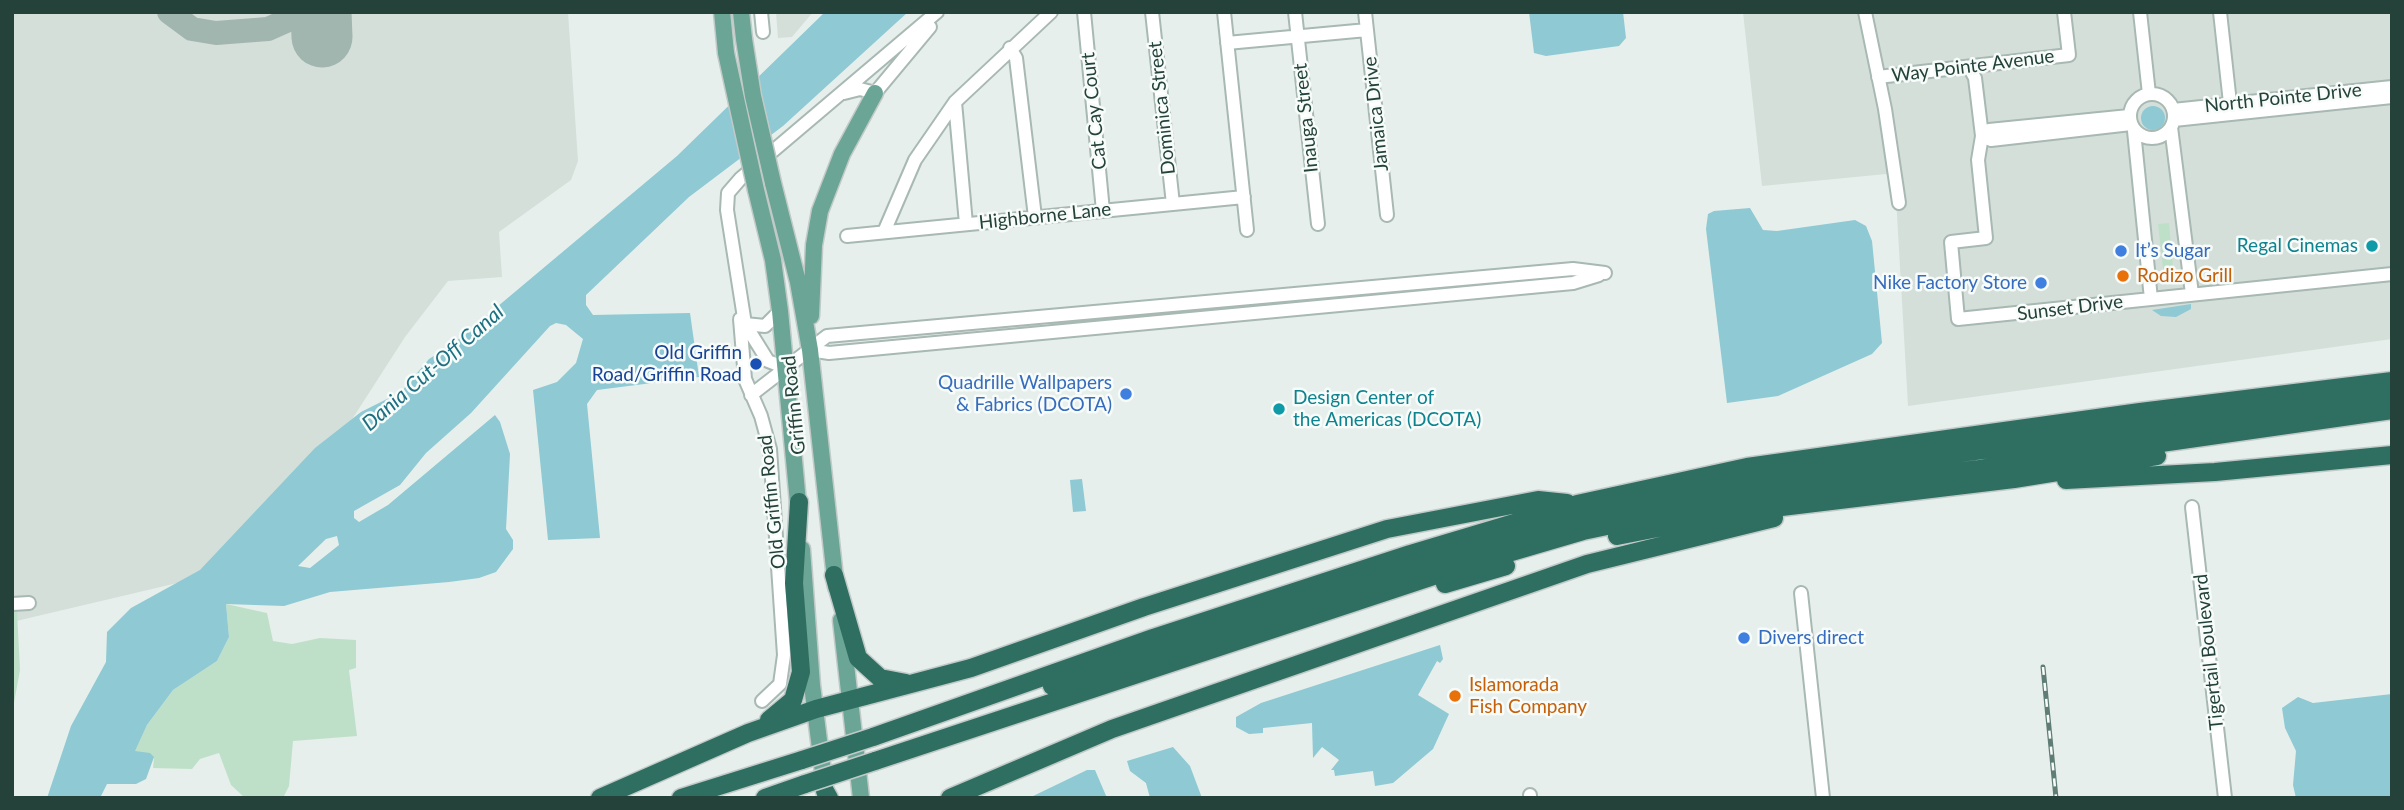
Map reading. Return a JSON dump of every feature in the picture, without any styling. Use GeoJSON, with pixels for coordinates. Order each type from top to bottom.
{"type":"FeatureCollection","features":[{"type":"Feature","properties":{"kind":"highway"},"geometry":{"type":"LineString","coordinates":[[2370,383],[2392,374]]}},
{"type":"Feature","properties":{"kind":"highway"},"geometry":{"type":"LineString","coordinates":[[765,798],[1153,638],[1410,554],[1577,504],[1747,467],[2392,381]]}},
{"type":"Feature","properties":{"kind":"highway"},"geometry":{"type":"LineString","coordinates":[[717,798],[804,781],[875,754],[1521,532],[1755,479],[2392,398]]}},
{"type":"Feature","properties":{"kind":"highway"},"geometry":{"type":"LineString","coordinates":[[875,754],[1467,565],[1583,531],[1756,495],[1979,469],[2392,410]]}},
{"type":"Feature","properties":{"kind":"highway"},"geometry":{"type":"LineString","coordinates":[[875,754],[1585,542],[1740,512],[2014,479],[2392,421]]}},
{"type":"Feature","properties":{"kind":"highway"},"geometry":{"type":"LineString","coordinates":[[2192,439],[2286,436]]}},
{"type":"Feature","properties":{"kind":"highway"},"geometry":{"type":"LineString","coordinates":[[2014,479],[2089,479],[2215,472],[2392,455]]}},
{"type":"Feature","properties":{"kind":"highway"},"geometry":{"type":"LineString","coordinates":[[600,798],[761,729],[816,709],[984,664],[1169,599],[1387,529],[1538,500],[1577,504]]}},
{"type":"Feature","properties":{"kind":"highway"},"geometry":{"type":"LineString","coordinates":[[950,798],[1112,729],[1587,564],[1849,500]]}},
{"type":"Feature","properties":{"kind":"highway"},"geometry":{"type":"LineString","coordinates":[[761,729],[783,711],[799,687],[801,672],[794,583],[799,502]]}},
{"type":"Feature","properties":{"kind":"highway"},"geometry":{"type":"LineString","coordinates":[[834,575],[856,653],[862,663],[880,678],[909,684]]}},
{"type":"Feature","properties":{"kind":"highway"},"geometry":{"type":"LineString","coordinates":[[681,798],[804,781]]}},
{"type":"Feature","properties":{"kind":"main road","name":"Griffin Road"},"geometry":{"type":"LineString","coordinates":[[722,12],[726,53],[773,260],[780,311],[816,709],[827,795]]}},
{"type":"Feature","properties":{"kind":"main road","name":"Griffin Road"},"geometry":{"type":"LineString","coordinates":[[741,12],[752,96],[791,250],[810,350],[834,575],[852,700],[861,798]]}},
{"type":"Feature","properties":{"kind":"main road"},"geometry":{"type":"LineString","coordinates":[[810,350],[814,245],[820,211],[842,154],[875,93]]}},
{"type":"Feature","properties":{"kind":"street"},"geometry":{"type":"LineString","coordinates":[[761,12],[763,32]]}},
{"type":"Feature","properties":{"kind":"street"},"geometry":{"type":"LineString","coordinates":[[786,368],[768,361],[745,324],[727,210],[728,193],[741,178],[937,12]]}},
{"type":"Feature","properties":{"kind":"street"},"geometry":{"type":"LineString","coordinates":[[841,95],[860,89],[875,93],[912,46],[944,12]]}},
{"type":"Feature","properties":{"kind":"street"},"geometry":{"type":"LineString","coordinates":[[884,232],[915,160],[955,103],[1051,12]]}},
{"type":"Feature","properties":{"kind":"street","name":"Cat Cay Court"},"geometry":{"type":"LineString","coordinates":[[1084,12],[1103,211]]}},
{"type":"Feature","properties":{"kind":"street","name":"Dominica Street"},"geometry":{"type":"LineString","coordinates":[[1152,12],[1172,204]]}},
{"type":"Feature","properties":{"kind":"street"},"geometry":{"type":"LineString","coordinates":[[1224,12],[1247,229]]}},
{"type":"Feature","properties":{"kind":"street","name":"Inauga Street"},"geometry":{"type":"LineString","coordinates":[[1295,12],[1318,224]]}},
{"type":"Feature","properties":{"kind":"street","name":"Jamaica Drive"},"geometry":{"type":"LineString","coordinates":[[1365,12],[1387,215]]}},
{"type":"Feature","properties":{"kind":"street"},"geometry":{"type":"LineString","coordinates":[[1865,12],[1899,203]]}},
{"type":"Feature","properties":{"kind":"street","name":"Way Pointe Avenue"},"geometry":{"type":"LineString","coordinates":[[1878,78],[2069,55],[2064,12]]}},
{"type":"Feature","properties":{"kind":"street"},"geometry":{"type":"LineString","coordinates":[[2140,12],[2149,94]]}},
{"type":"Feature","properties":{"kind":"street"},"geometry":{"type":"LineString","coordinates":[[2220,12],[2230,103]]}},
{"type":"Feature","properties":{"kind":"street"},"geometry":{"type":"LineString","coordinates":[[1227,43],[1367,30]]}},
{"type":"Feature","properties":{"kind":"street"},"geometry":{"type":"LineString","coordinates":[[1010,48],[1016,58],[1035,217]]}},
{"type":"Feature","properties":{"kind":"street"},"geometry":{"type":"LineString","coordinates":[[1969,67],[1975,78],[1982,136]]}},
{"type":"Feature","properties":{"kind":"street","name":"North Pointe Drive"},"geometry":{"type":"LineString","coordinates":[[2173,119],[2230,103],[2392,87]]}},
{"type":"Feature","properties":{"kind":"street"},"geometry":{"type":"LineString","coordinates":[[2151,299],[2131,124],[2138,99],[2149,94],[2167,100],[2173,119],[2192,294]]}},
{"type":"Feature","properties":{"kind":"street","name":"North Pointe Drive"},"geometry":{"type":"LineString","coordinates":[[2173,119],[2392,97]]}},
{"type":"Feature","properties":{"kind":"street"},"geometry":{"type":"LineString","coordinates":[[955,103],[966,224]]}},
{"type":"Feature","properties":{"kind":"street"},"geometry":{"type":"LineString","coordinates":[[1982,136],[1989,130],[2131,124],[2154,139],[2173,119]]}},
{"type":"Feature","properties":{"kind":"street","name":"Sunset Drive"},"geometry":{"type":"LineString","coordinates":[[1982,136],[1978,160],[1986,238],[1951,242],[1958,319],[2392,274]]}},
{"type":"Feature","properties":{"kind":"street","name":"Highborne Lane"},"geometry":{"type":"LineString","coordinates":[[847,236],[1244,197]]}},
{"type":"Feature","properties":{"kind":"street"},"geometry":{"type":"LineString","coordinates":[[751,395],[827,337],[1573,269],[1605,273],[1573,284],[829,353],[810,350]]}},
{"type":"Feature","properties":{"kind":"street","name":"Old Griffin Road"},"geometry":{"type":"LineString","coordinates":[[740,304],[743,362],[751,395],[761,416],[770,449],[785,662],[778,688],[762,701]]}},
{"type":"Feature","properties":{"kind":"street"},"geometry":{"type":"LineString","coordinates":[[745,324],[765,326],[780,311]]}},
{"type":"Feature","properties":{"kind":"street","name":"Tigertail Boulevard"},"geometry":{"type":"LineString","coordinates":[[2192,507],[2225,798]]}},
{"type":"Feature","properties":{"kind":"street"},"geometry":{"type":"LineString","coordinates":[[1801,593],[1823,798]]}},
{"type":"Feature","properties":{"kind":"street"},"geometry":{"type":"LineString","coordinates":[[12,604],[29,603]]}},
{"type":"Feature","properties":{"kind":"shaded area"},"geometry":{"type":"Polygon","coordinates":[[[12,12],[568,12],[578,161],[571,180],[499,232],[502,277],[448,281],[405,337],[340,438],[203,577],[12,622],[12,12]]]}},
{"type":"Feature","properties":{"kind":"shaded area"},"geometry":{"type":"Polygon","coordinates":[[[776,12],[813,12],[792,37],[778,38],[776,12]]]}},
{"type":"Feature","properties":{"kind":"shaded area"},"geometry":{"type":"Polygon","coordinates":[[[1743,12],[2392,12],[2392,339],[1908,406],[1895,180],[1886,174],[1762,186],[1743,12]]]}},
{"type":"Feature","properties":{"kind":"green space"},"geometry":{"type":"Polygon","coordinates":[[[2169,223],[2174,277],[2164,278],[2158,224],[2169,223]]]}},
{"type":"Feature","properties":{"kind":"green space"},"geometry":{"type":"Polygon","coordinates":[[[226,604],[267,613],[273,641],[292,644],[320,638],[356,640],[356,668],[349,670],[357,736],[293,741],[289,786],[283,798],[245,798],[231,785],[219,753],[200,759],[192,769],[153,768],[154,758],[134,752],[147,725],[173,690],[217,661],[229,637],[226,604]]]}},
{"type":"Feature","properties":{"kind":"green space"},"geometry":{"type":"Polygon","coordinates":[[[17,611],[20,670],[12,714],[12,612],[17,611]]]}},
{"type":"Feature","properties":{"kind":"water","name":"Dania Cut-Off Canal"},"geometry":{"type":"Polygon","coordinates":[[[825,12],[908,12],[783,126],[689,197],[586,295],[586,305],[593,315],[690,313],[699,377],[597,390],[587,404],[600,538],[548,540],[533,390],[557,382],[576,363],[583,339],[566,325],[556,323],[550,326],[471,413],[426,453],[400,485],[354,511],[354,518],[359,522],[388,505],[495,415],[500,422],[510,454],[506,529],[513,540],[513,549],[496,572],[479,578],[449,582],[330,592],[284,606],[226,604],[229,637],[217,661],[173,690],[147,725],[135,751],[150,753],[154,757],[146,779],[136,784],[107,784],[100,798],[47,798],[71,726],[106,662],[107,632],[131,608],[200,570],[315,448],[361,412],[401,392],[429,359],[454,343],[677,156],[825,12]],[[337,536],[326,539],[298,566],[310,568],[339,545],[337,536]]]}},
{"type":"Feature","properties":{"kind":"water"},"geometry":{"type":"Polygon","coordinates":[[[1529,12],[1623,12],[1626,38],[1619,46],[1546,56],[1534,53],[1529,12]]]}},
{"type":"Feature","properties":{"kind":"water"},"geometry":{"type":"Polygon","coordinates":[[[2148,106],[2158,106],[2165,113],[2165,123],[2158,130],[2148,130],[2141,123],[2141,113],[2148,106]]]}},
{"type":"Feature","properties":{"kind":"water"},"geometry":{"type":"Polygon","coordinates":[[[1750,208],[1763,230],[1777,231],[1855,220],[1866,226],[1872,241],[1882,343],[1872,354],[1778,396],[1727,403],[1706,229],[1708,214],[1714,211],[1750,208]]]}},
{"type":"Feature","properties":{"kind":"water"},"geometry":{"type":"Polygon","coordinates":[[[2191,304],[2191,309],[2176,317],[2161,316],[2152,310],[2191,304]]]}},
{"type":"Feature","properties":{"kind":"water"},"geometry":{"type":"Polygon","coordinates":[[[1082,479],[1086,511],[1073,512],[1070,480],[1082,479]]]}},
{"type":"Feature","properties":{"kind":"water"},"geometry":{"type":"Polygon","coordinates":[[[1440,645],[1443,659],[1440,663],[1437,661],[1418,695],[1449,714],[1433,749],[1393,783],[1375,786],[1373,771],[1335,776],[1334,770],[1331,770],[1339,760],[1322,747],[1313,758],[1312,723],[1263,728],[1263,733],[1249,734],[1236,727],[1236,717],[1261,703],[1440,645]]]}},
{"type":"Feature","properties":{"kind":"water"},"geometry":{"type":"Polygon","coordinates":[[[2392,694],[2392,798],[2296,798],[2293,785],[2296,751],[2285,728],[2282,708],[2298,697],[2313,703],[2392,694]]]}},
{"type":"Feature","properties":{"kind":"water"},"geometry":{"type":"Polygon","coordinates":[[[1173,747],[1190,766],[1202,798],[1150,798],[1146,783],[1130,771],[1127,761],[1173,747]]]}},
{"type":"Feature","properties":{"kind":"water"},"geometry":{"type":"Polygon","coordinates":[[[1087,770],[1095,770],[1107,798],[1029,798],[1087,770]]]}},
{"type":"Feature","properties":{"kind":"taxiway"},"geometry":{"type":"LineString","coordinates":[[169,12],[192,29],[216,33],[268,29],[286,21],[296,12]]}},
{"type":"Feature","properties":{"kind":"runway"},"geometry":{"type":"LineString","coordinates":[[321,12],[322,37]]}},
{"type":"Feature","properties":{"kind":"railway"},"geometry":{"type":"LineString","coordinates":[[2043,667],[2056,798]]}},
{"type":"Feature","properties":{"kind":"place","name":"Regal Cinemas"},"geometry":{"type":"Point","coordinates":[2372,246]}},
{"type":"Feature","properties":{"kind":"place","name":"It’s Sugar"},"geometry":{"type":"Point","coordinates":[2121,251]}},
{"type":"Feature","properties":{"kind":"place","name":"Rodizo Grill"},"geometry":{"type":"Point","coordinates":[2123,276]}},
{"type":"Feature","properties":{"kind":"place","name":"Nike Factory Store"},"geometry":{"type":"Point","coordinates":[2041,283]}},
{"type":"Feature","properties":{"kind":"place","name":"Old Griffin Road/Griffin Road"},"geometry":{"type":"Point","coordinates":[756,364]}},
{"type":"Feature","properties":{"kind":"place","name":"Quadrille Wallpapers & Fabrics (DCOTA)"},"geometry":{"type":"Point","coordinates":[1126,394]}},
{"type":"Feature","properties":{"kind":"place","name":"Design Center of the Americas (DCOTA)"},"geometry":{"type":"Point","coordinates":[1279,409]}},
{"type":"Feature","properties":{"kind":"place","name":"Divers direct"},"geometry":{"type":"Point","coordinates":[1744,638]}},
{"type":"Feature","properties":{"kind":"place","name":"Islamorada Fish Company"},"geometry":{"type":"Point","coordinates":[1455,696]}}]}
